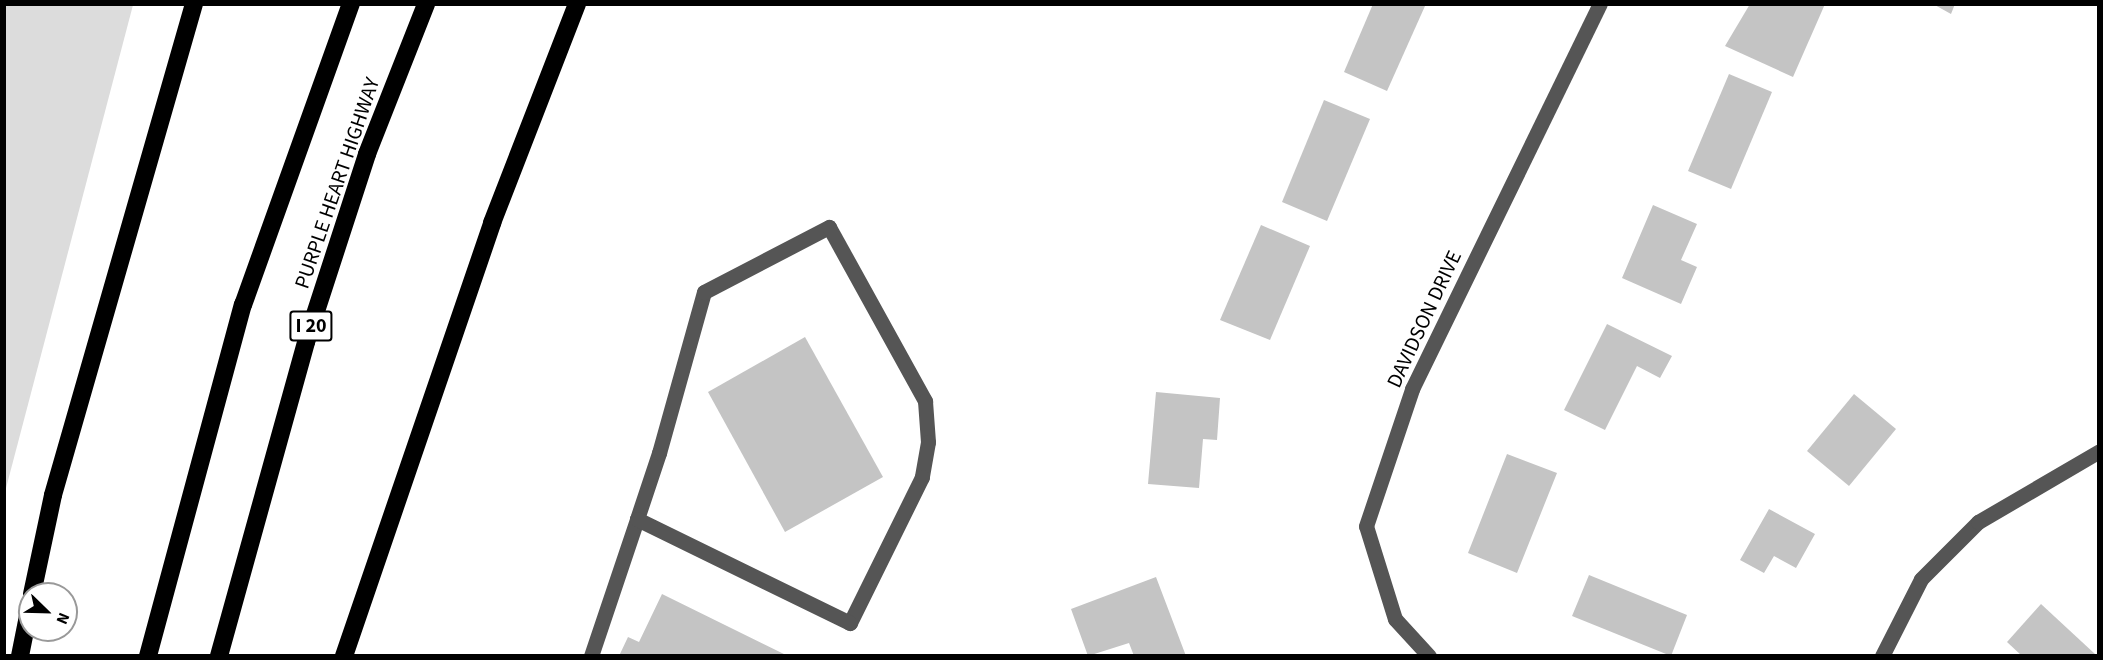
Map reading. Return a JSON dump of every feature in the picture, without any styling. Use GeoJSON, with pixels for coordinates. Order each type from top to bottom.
{"type":"FeatureCollection","features":[{"type":"Feature","properties":{"kind":"highway"},"geometry":{"type":"LineString","coordinates":[[35,582],[59,472],[194,4]]}},
{"type":"Feature","properties":{"kind":"highway"},"geometry":{"type":"LineString","coordinates":[[148,656],[243,305],[351,4]]}},
{"type":"Feature","properties":{"kind":"highway","name":"PURPLE HEART HIGHWAY"},"geometry":{"type":"LineString","coordinates":[[219,656],[310,331],[367,154],[426,4]]}},
{"type":"Feature","properties":{"kind":"highway"},"geometry":{"type":"LineString","coordinates":[[344,656],[492,223],[577,4]]}},
{"type":"Feature","properties":{"kind":"street","name":"DAVIDSON DRIVE"},"geometry":{"type":"LineString","coordinates":[[1429,656],[1395,619],[1366,526],[1412,389],[1600,4]]}},
{"type":"Feature","properties":{"kind":"street"},"geometry":{"type":"LineString","coordinates":[[591,656],[637,519],[704,292],[829,227],[926,402],[928,442],[922,477],[850,623],[637,519]]}},
{"type":"Feature","properties":{"kind":"street"},"geometry":{"type":"LineString","coordinates":[[1882,656],[1921,579],[1978,522],[2098,452]]}},
{"type":"Feature","properties":{"kind":"shaded area"},"geometry":{"type":"Polygon","coordinates":[[[4,5],[133,5],[5,492],[4,5]]]}},
{"type":"Feature","properties":{"kind":"building"},"geometry":{"type":"Polygon","coordinates":[[[1373,4],[1425,6],[1387,91],[1344,72],[1373,4]]]}},
{"type":"Feature","properties":{"kind":"building"},"geometry":{"type":"Polygon","coordinates":[[[1750,4],[1825,4],[1793,77],[1725,46],[1750,4]]]}},
{"type":"Feature","properties":{"kind":"building"},"geometry":{"type":"Polygon","coordinates":[[[1933,4],[1955,4],[1951,14],[1933,4]]]}},
{"type":"Feature","properties":{"kind":"building"},"geometry":{"type":"Polygon","coordinates":[[[1729,74],[1772,92],[1731,189],[1688,171],[1729,74]]]}},
{"type":"Feature","properties":{"kind":"building"},"geometry":{"type":"Polygon","coordinates":[[[1324,100],[1370,119],[1327,221],[1282,202],[1324,100]]]}},
{"type":"Feature","properties":{"kind":"building"},"geometry":{"type":"Polygon","coordinates":[[[1653,205],[1697,224],[1681,260],[1697,267],[1681,304],[1622,278],[1653,205]]]}},
{"type":"Feature","properties":{"kind":"building"},"geometry":{"type":"Polygon","coordinates":[[[1261,225],[1310,246],[1270,340],[1220,320],[1261,225]]]}},
{"type":"Feature","properties":{"kind":"building"},"geometry":{"type":"Polygon","coordinates":[[[1607,324],[1672,356],[1660,378],[1637,366],[1605,430],[1564,410],[1607,324]]]}},
{"type":"Feature","properties":{"kind":"building"},"geometry":{"type":"Polygon","coordinates":[[[805,337],[883,477],[785,532],[708,392],[805,337]]]}},
{"type":"Feature","properties":{"kind":"building"},"geometry":{"type":"Polygon","coordinates":[[[1156,392],[1220,398],[1217,440],[1203,439],[1199,488],[1148,484],[1156,392]]]}},
{"type":"Feature","properties":{"kind":"building"},"geometry":{"type":"Polygon","coordinates":[[[1854,394],[1896,429],[1849,486],[1807,451],[1854,394]]]}},
{"type":"Feature","properties":{"kind":"building"},"geometry":{"type":"Polygon","coordinates":[[[1507,454],[1557,473],[1517,573],[1468,553],[1507,454]]]}},
{"type":"Feature","properties":{"kind":"building"},"geometry":{"type":"Polygon","coordinates":[[[1769,509],[1815,534],[1796,568],[1774,556],[1764,573],[1740,560],[1769,509]]]}},
{"type":"Feature","properties":{"kind":"building"},"geometry":{"type":"Polygon","coordinates":[[[1589,575],[1687,615],[1671,656],[1572,616],[1589,575]]]}},
{"type":"Feature","properties":{"kind":"building"},"geometry":{"type":"Polygon","coordinates":[[[1156,577],[1186,656],[1134,656],[1129,643],[1088,656],[1071,609],[1156,577]]]}},
{"type":"Feature","properties":{"kind":"building"},"geometry":{"type":"Polygon","coordinates":[[[662,594],[788,656],[619,656],[628,637],[639,642],[662,594]]]}},
{"type":"Feature","properties":{"kind":"building"},"geometry":{"type":"Polygon","coordinates":[[[2041,604],[2095,654],[2093,656],[2022,656],[2007,642],[2041,604]]]}}]}
